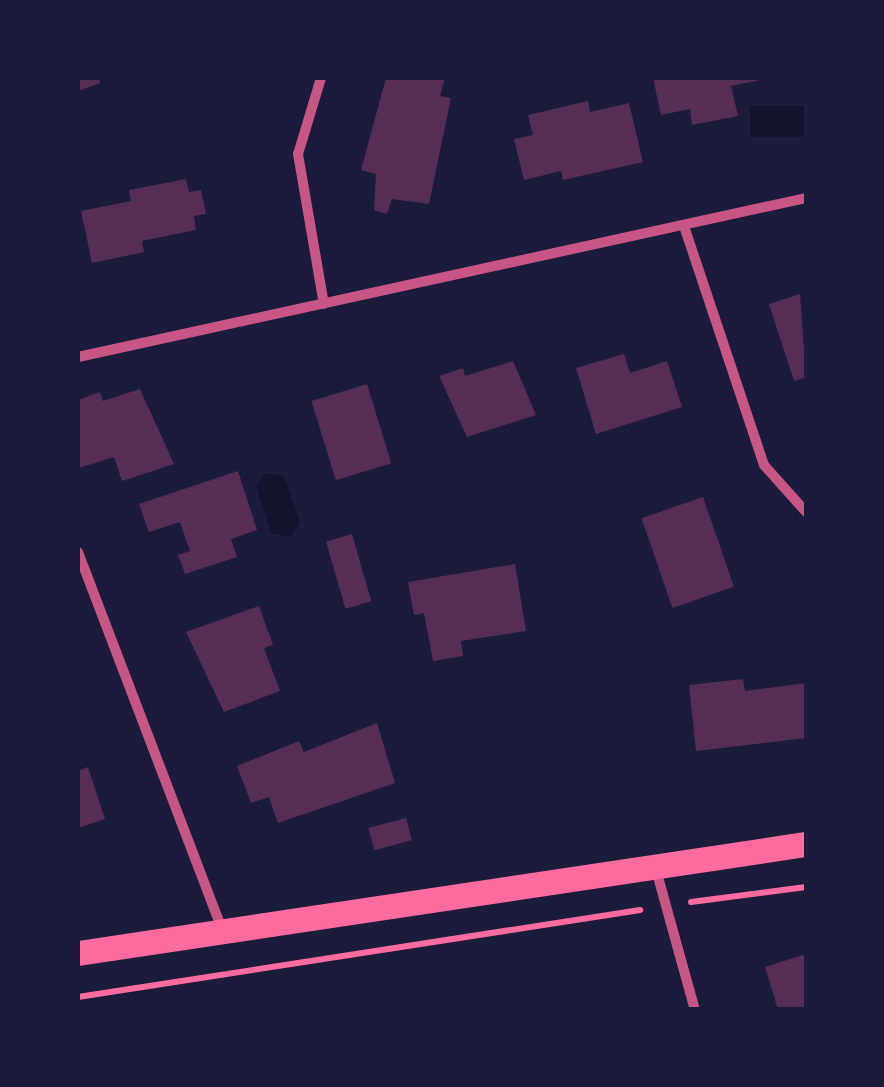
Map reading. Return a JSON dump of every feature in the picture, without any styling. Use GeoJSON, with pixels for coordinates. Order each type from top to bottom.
{"type":"FeatureCollection","features":[{"type":"Feature","properties":{"kind":"main road"},"geometry":{"type":"LineString","coordinates":[[78,953],[225,935],[366,906],[806,844]]}},
{"type":"Feature","properties":{"kind":"street"},"geometry":{"type":"LineString","coordinates":[[321,78],[298,154],[324,304]]}},
{"type":"Feature","properties":{"kind":"street"},"geometry":{"type":"LineString","coordinates":[[78,357],[806,198]]}},
{"type":"Feature","properties":{"kind":"street"},"geometry":{"type":"LineString","coordinates":[[684,226],[764,465],[806,512]]}},
{"type":"Feature","properties":{"kind":"street"},"geometry":{"type":"LineString","coordinates":[[78,552],[225,935]]}},
{"type":"Feature","properties":{"kind":"street"},"geometry":{"type":"LineString","coordinates":[[655,865],[695,1010]]}},
{"type":"Feature","properties":{"kind":"path"},"geometry":{"type":"LineString","coordinates":[[78,996],[806,887]]}},
{"type":"Feature","properties":{"kind":"shaded area"},"geometry":{"type":"Polygon","coordinates":[[[750,106],[806,106],[806,137],[750,137],[750,106]]]}},
{"type":"Feature","properties":{"kind":"shaded area"},"geometry":{"type":"Polygon","coordinates":[[[265,473],[284,476],[300,523],[290,537],[271,533],[256,486],[265,473]]]}},
{"type":"Feature","properties":{"kind":"building"},"geometry":{"type":"Polygon","coordinates":[[[78,78],[99,78],[100,83],[78,91],[78,78]]]}},
{"type":"Feature","properties":{"kind":"building"},"geometry":{"type":"Polygon","coordinates":[[[386,78],[445,78],[440,96],[451,98],[429,204],[392,199],[387,214],[374,210],[376,174],[361,170],[386,78]]]}},
{"type":"Feature","properties":{"kind":"building"},"geometry":{"type":"Polygon","coordinates":[[[653,78],[765,79],[731,86],[738,116],[692,125],[690,109],[661,115],[653,78]]]}},
{"type":"Feature","properties":{"kind":"building"},"geometry":{"type":"Polygon","coordinates":[[[588,101],[590,112],[629,103],[643,162],[563,180],[561,171],[524,180],[514,139],[533,135],[528,115],[588,101]]]}},
{"type":"Feature","properties":{"kind":"building"},"geometry":{"type":"Polygon","coordinates":[[[186,179],[189,192],[201,190],[206,214],[194,216],[196,230],[142,241],[144,252],[92,263],[81,211],[131,201],[129,190],[186,179]]]}},
{"type":"Feature","properties":{"kind":"building"},"geometry":{"type":"Polygon","coordinates":[[[800,294],[806,377],[794,381],[769,304],[800,294]]]}},
{"type":"Feature","properties":{"kind":"building"},"geometry":{"type":"Polygon","coordinates":[[[624,354],[630,373],[667,361],[682,407],[596,434],[576,368],[624,354]]]}},
{"type":"Feature","properties":{"kind":"building"},"geometry":{"type":"Polygon","coordinates":[[[513,361],[536,415],[467,437],[439,376],[463,368],[465,376],[513,361]]]}},
{"type":"Feature","properties":{"kind":"building"},"geometry":{"type":"Polygon","coordinates":[[[367,384],[391,463],[336,480],[312,401],[367,384]]]}},
{"type":"Feature","properties":{"kind":"building"},"geometry":{"type":"Polygon","coordinates":[[[140,389],[174,464],[122,481],[114,457],[79,468],[78,400],[100,392],[103,401],[140,389]]]}},
{"type":"Feature","properties":{"kind":"building"},"geometry":{"type":"Polygon","coordinates":[[[238,471],[257,530],[231,539],[237,557],[185,574],[178,555],[190,551],[180,522],[149,532],[139,504],[238,471]]]}},
{"type":"Feature","properties":{"kind":"building"},"geometry":{"type":"Polygon","coordinates":[[[703,497],[734,587],[672,608],[642,518],[703,497]]]}},
{"type":"Feature","properties":{"kind":"building"},"geometry":{"type":"Polygon","coordinates":[[[352,534],[371,601],[345,609],[326,541],[352,534]]]}},
{"type":"Feature","properties":{"kind":"building"},"geometry":{"type":"Polygon","coordinates":[[[515,564],[526,631],[461,641],[463,656],[433,661],[424,613],[414,615],[408,582],[515,564]]]}},
{"type":"Feature","properties":{"kind":"building"},"geometry":{"type":"Polygon","coordinates":[[[259,606],[273,645],[264,648],[280,691],[224,712],[186,632],[259,606]]]}},
{"type":"Feature","properties":{"kind":"building"},"geometry":{"type":"Polygon","coordinates":[[[743,679],[745,691],[806,683],[806,738],[696,751],[689,685],[743,679]]]}},
{"type":"Feature","properties":{"kind":"building"},"geometry":{"type":"Polygon","coordinates":[[[377,723],[395,783],[278,823],[269,797],[251,803],[237,766],[299,741],[304,752],[377,723]]]}},
{"type":"Feature","properties":{"kind":"building"},"geometry":{"type":"Polygon","coordinates":[[[88,767],[105,819],[78,828],[78,771],[88,767]]]}},
{"type":"Feature","properties":{"kind":"building"},"geometry":{"type":"Polygon","coordinates":[[[406,818],[412,840],[374,850],[368,828],[406,818]]]}},
{"type":"Feature","properties":{"kind":"building"},"geometry":{"type":"Polygon","coordinates":[[[806,954],[806,1010],[778,1010],[765,967],[806,954]]]}}]}
